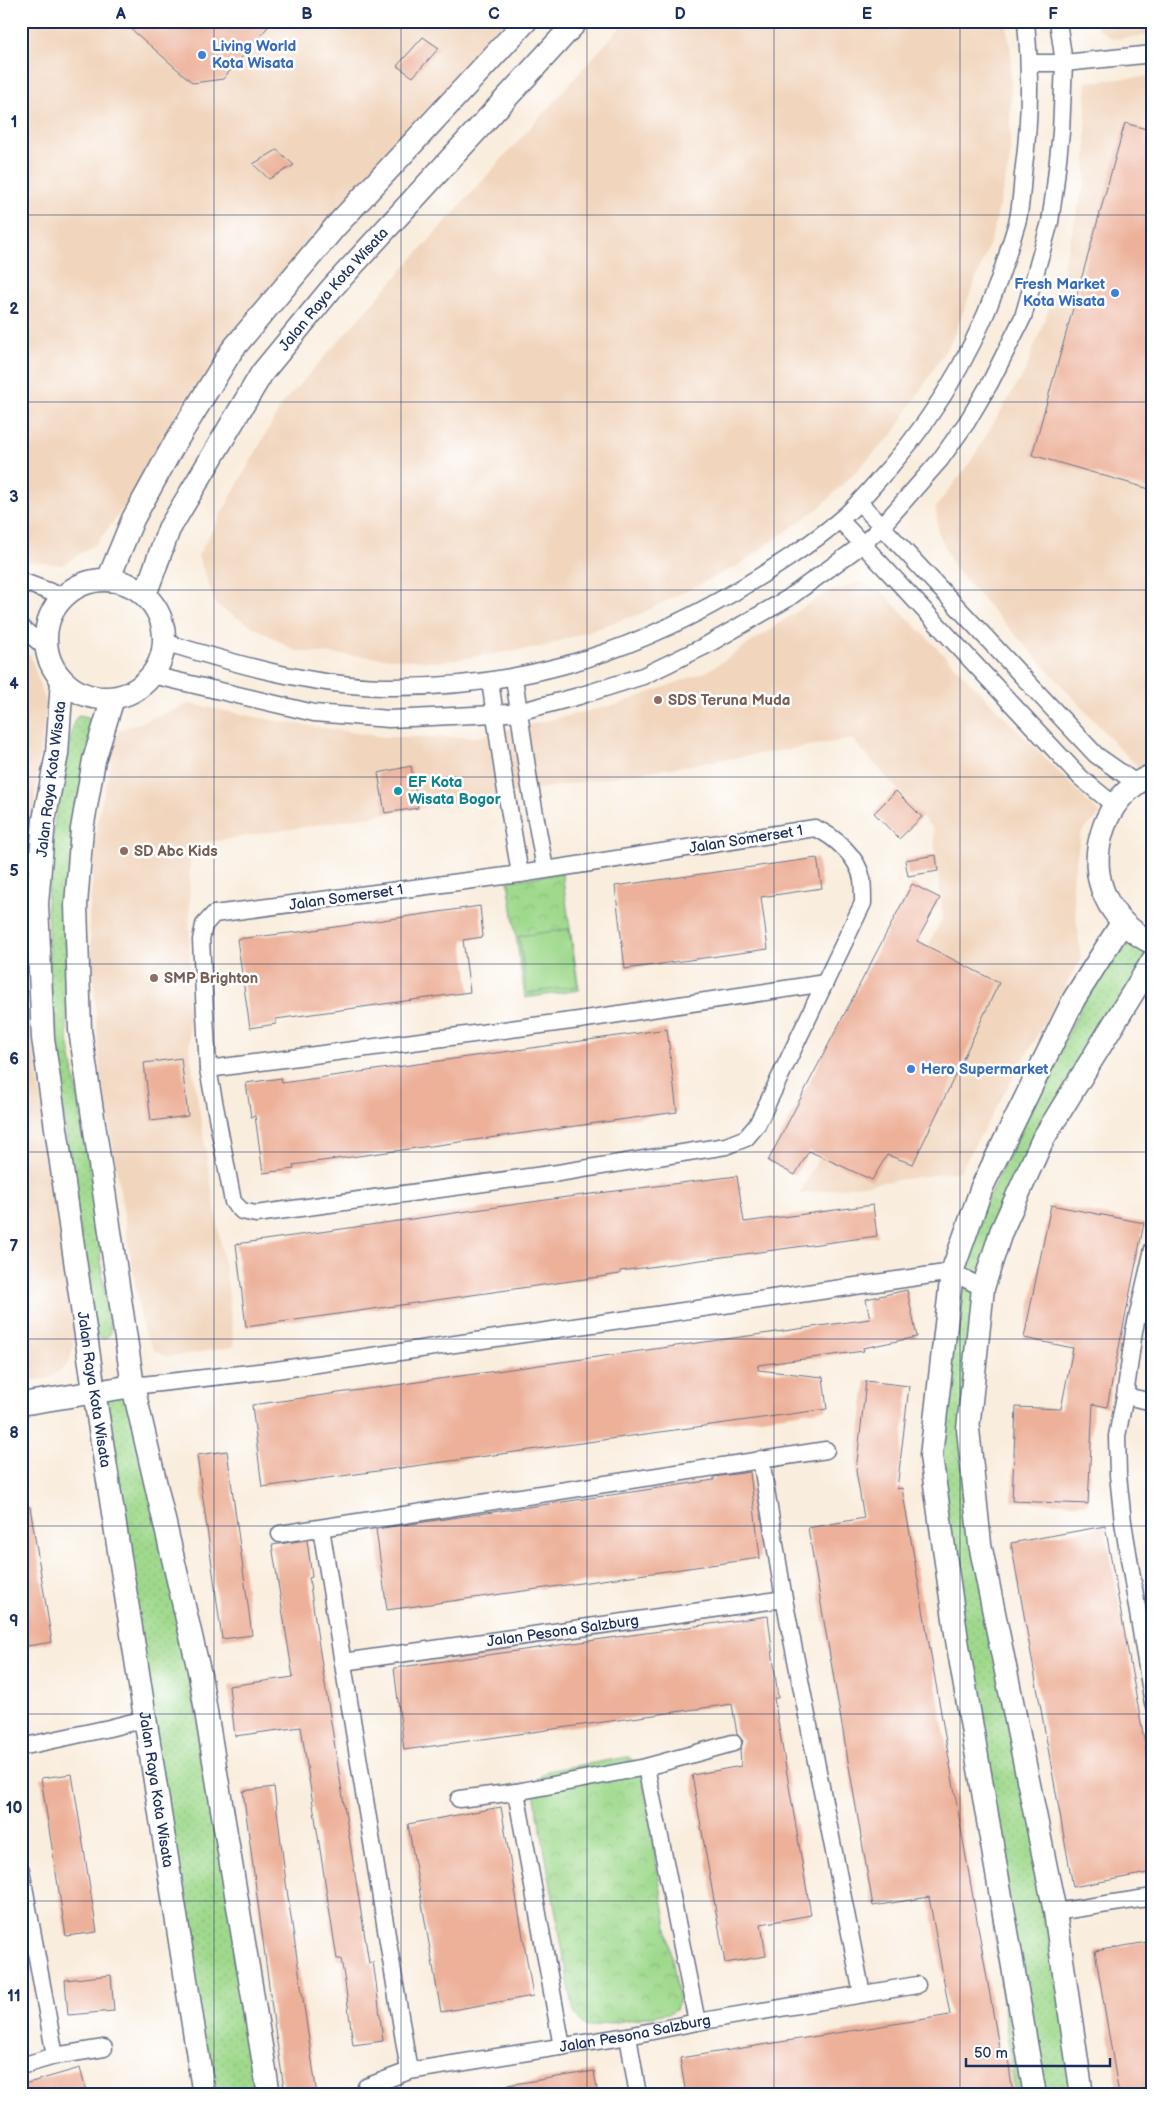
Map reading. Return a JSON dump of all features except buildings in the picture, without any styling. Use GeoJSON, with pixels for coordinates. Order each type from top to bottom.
{"type":"FeatureCollection","features":[{"type":"Feature","properties":{"kind":"street"},"geometry":{"type":"LineString","coordinates":[[108,580],[133,519],[172,448],[232,350],[323,240],[526,21]]}},
{"type":"Feature","properties":{"kind":"street","name":"Jalan Raya Kota Wisata"},"geometry":{"type":"LineString","coordinates":[[145,595],[169,529],[262,373],[331,289],[577,21]]}},
{"type":"Feature","properties":{"kind":"street"},"geometry":{"type":"LineString","coordinates":[[164,642],[248,668],[313,681],[381,687],[431,686],[490,681],[514,678],[568,666],[628,645],[690,618],[771,570],[840,520],[859,502],[914,439],[956,376],[994,296],[1018,219],[1030,125],[1030,63],[1026,21]]}},
{"type":"Feature","properties":{"kind":"street"},"geometry":{"type":"LineString","coordinates":[[152,675],[314,713],[389,719],[518,712],[580,696],[643,676],[706,646],[787,598],[862,544],[882,526],[940,460],[990,383],[1023,317],[1050,222],[1061,132],[1064,63],[1058,21]]}},
{"type":"Feature","properties":{"kind":"street"},"geometry":{"type":"LineString","coordinates":[[1030,63],[1064,63],[1153,54]]}},
{"type":"Feature","properties":{"kind":"street"},"geometry":{"type":"LineString","coordinates":[[427,130],[455,156]]}},
{"type":"Feature","properties":{"kind":"street"},"geometry":{"type":"LineString","coordinates":[[859,502],[1096,755],[1144,779],[1114,805],[1100,834],[1097,866],[1105,897],[1122,923],[1140,937],[1153,943]]}},
{"type":"Feature","properties":{"kind":"street"},"geometry":{"type":"LineString","coordinates":[[840,520],[1081,778],[1114,805]]}},
{"type":"Feature","properties":{"kind":"street"},"geometry":{"type":"LineString","coordinates":[[108,580],[128,584],[145,595],[156,608],[163,624],[164,642],[159,665],[152,675],[135,690],[114,698],[95,698],[77,692],[62,680],[52,666],[46,649],[46,630],[53,612],[64,597],[84,585],[108,580]]}},
{"type":"Feature","properties":{"kind":"street"},"geometry":{"type":"LineString","coordinates":[[21,581],[64,597]]}},
{"type":"Feature","properties":{"kind":"street"},"geometry":{"type":"LineString","coordinates":[[21,627],[46,649]]}},
{"type":"Feature","properties":{"kind":"street"},"geometry":{"type":"LineString","coordinates":[[514,678],[545,869]]}},
{"type":"Feature","properties":{"kind":"street","name":"Jalan Raya Kota Wisata"},"geometry":{"type":"LineString","coordinates":[[62,680],[57,754],[44,820],[37,904],[45,1048],[94,1391],[204,2095]]}},
{"type":"Feature","properties":{"kind":"street"},"geometry":{"type":"LineString","coordinates":[[490,681],[520,874]]}},
{"type":"Feature","properties":{"kind":"street"},"geometry":{"type":"LineString","coordinates":[[114,698],[94,760],[82,829],[76,905],[80,1030],[133,1386],[200,1675],[270,2095]]}},
{"type":"Feature","properties":{"kind":"street","name":"Jalan Somerset 1"},"geometry":{"type":"LineString","coordinates":[[815,828],[828,833],[852,858],[862,877],[863,902],[758,1125],[746,1138],[726,1146],[558,1173],[256,1214],[242,1211],[233,1202],[208,1069],[201,940],[204,925],[214,914],[520,874],[815,828]]}},
{"type":"Feature","properties":{"kind":"street"},"geometry":{"type":"LineString","coordinates":[[1035,2095],[958,1640],[931,1456],[952,1272],[982,1187],[1074,999],[1122,923]]}},
{"type":"Feature","properties":{"kind":"street"},"geometry":{"type":"LineString","coordinates":[[1082,2095],[1054,1912],[980,1544],[968,1429],[983,1288],[1001,1232],[1043,1138],[1153,960]]}},
{"type":"Feature","properties":{"kind":"street"},"geometry":{"type":"LineString","coordinates":[[208,1069],[579,1020],[825,983]]}},
{"type":"Feature","properties":{"kind":"street"},"geometry":{"type":"LineString","coordinates":[[1153,1249],[1134,1331],[1118,1436],[1118,1475],[1153,1704]]}},
{"type":"Feature","properties":{"kind":"street"},"geometry":{"type":"LineString","coordinates":[[21,1404],[94,1391],[276,1370],[952,1272],[983,1288]]}},
{"type":"Feature","properties":{"kind":"street"},"geometry":{"type":"LineString","coordinates":[[1125,1396],[1153,1402]]}},
{"type":"Feature","properties":{"kind":"street"},"geometry":{"type":"LineString","coordinates":[[280,1534],[826,1450]]}},
{"type":"Feature","properties":{"kind":"street"},"geometry":{"type":"LineString","coordinates":[[761,1459],[784,1599],[862,1994]]}},
{"type":"Feature","properties":{"kind":"street"},"geometry":{"type":"LineString","coordinates":[[321,1528],[409,2070]]}},
{"type":"Feature","properties":{"kind":"street","name":"Jalan Pesona Salzburg"},"geometry":{"type":"LineString","coordinates":[[343,1662],[784,1599]]}},
{"type":"Feature","properties":{"kind":"street"},"geometry":{"type":"LineString","coordinates":[[21,1747],[145,1719]]}},
{"type":"Feature","properties":{"kind":"street"},"geometry":{"type":"LineString","coordinates":[[459,1799],[516,1792],[646,1767],[733,1743]]}},
{"type":"Feature","properties":{"kind":"street"},"geometry":{"type":"LineString","coordinates":[[646,1767],[697,2022]]}},
{"type":"Feature","properties":{"kind":"street"},"geometry":{"type":"LineString","coordinates":[[516,1792],[562,2047]]}},
{"type":"Feature","properties":{"kind":"street"},"geometry":{"type":"LineString","coordinates":[[21,1870],[55,2056]]}},
{"type":"Feature","properties":{"kind":"street"},"geometry":{"type":"LineString","coordinates":[[1054,1912],[1153,1897]]}},
{"type":"Feature","properties":{"kind":"street","name":"Jalan Pesona Salzburg"},"geometry":{"type":"LineString","coordinates":[[366,2088],[409,2070],[628,2036],[697,2022],[917,1985]]}},
{"type":"Feature","properties":{"kind":"street"},"geometry":{"type":"LineString","coordinates":[[628,2036],[638,2095]]}},
{"type":"Feature","properties":{"kind":"street"},"geometry":{"type":"LineString","coordinates":[[21,2066],[55,2056],[104,2048]]}},
{"type":"Feature","properties":{"kind":"shaded area"},"geometry":{"type":"Polygon","coordinates":[[[21,21],[507,21],[258,301],[128,502],[97,543],[63,565],[21,559],[21,21]]]}},
{"type":"Feature","properties":{"kind":"shaded area"},"geometry":{"type":"Polygon","coordinates":[[[626,21],[1006,21],[1011,53],[1010,159],[991,240],[952,340],[893,434],[819,508],[739,565],[642,613],[542,647],[437,662],[296,651],[217,606],[198,556],[283,403],[626,21]]]}},
{"type":"Feature","properties":{"kind":"shaded area"},"geometry":{"type":"Polygon","coordinates":[[[1090,21],[1153,21],[1153,35],[1112,39],[1090,21]]]}},
{"type":"Feature","properties":{"kind":"shaded area"},"geometry":{"type":"Polygon","coordinates":[[[1153,76],[1153,768],[1144,773],[954,568],[938,532],[936,507],[971,461],[1026,369],[1060,279],[1086,177],[1086,82],[1153,76]]]}},
{"type":"Feature","properties":{"kind":"shaded area"},"geometry":{"type":"Polygon","coordinates":[[[861,582],[882,592],[1100,814],[1081,833],[1072,883],[1081,959],[960,1171],[800,1194],[943,917],[933,829],[852,739],[190,845],[189,1047],[228,1288],[234,1347],[168,1357],[155,1351],[143,1331],[100,1069],[89,920],[97,823],[118,731],[189,704],[277,721],[383,737],[477,737],[619,704],[708,671],[825,593],[861,582]]]}},
{"type":"Feature","properties":{"kind":"shaded area"},"geometry":{"type":"Polygon","coordinates":[[[21,651],[30,655],[47,706],[38,768],[28,883],[27,998],[75,1341],[69,1363],[50,1378],[21,1382],[21,651]]]}},
{"type":"Feature","properties":{"kind":"green space"},"geometry":{"type":"Polygon","coordinates":[[[79,715],[88,717],[92,721],[66,900],[67,1033],[99,1222],[101,1265],[111,1333],[104,1339],[98,1337],[94,1330],[52,1036],[47,903],[55,817],[74,721],[79,715]]]}},
{"type":"Feature","properties":{"kind":"green space"},"geometry":{"type":"Polygon","coordinates":[[[562,873],[579,990],[525,998],[508,881],[562,873]]]}},
{"type":"Feature","properties":{"kind":"green space"},"geometry":{"type":"Polygon","coordinates":[[[1122,923],[1153,943],[1001,1232],[968,1429],[1084,2095],[1015,2095],[957,1640],[931,1456],[952,1272],[1122,923]]]}},
{"type":"Feature","properties":{"kind":"green space"},"geometry":{"type":"Polygon","coordinates":[[[569,929],[578,986],[527,993],[519,936],[569,929]]]}},
{"type":"Feature","properties":{"kind":"green space"},"geometry":{"type":"Polygon","coordinates":[[[133,1386],[269,2095],[204,2095],[94,1391],[133,1386]]]}},
{"type":"Feature","properties":{"kind":"green space"},"geometry":{"type":"Polygon","coordinates":[[[628,1757],[636,1762],[642,1775],[679,2000],[676,2009],[669,2013],[587,2027],[581,2023],[574,2013],[534,1792],[538,1779],[547,1771],[628,1757]]]}},
{"type":"Feature","properties":{"kind":"place","name":"Living World Kota Wisata"},"geometry":{"type":"Point","coordinates":[202,55]}},
{"type":"Feature","properties":{"kind":"place","name":"Fresh Market Kota Wisata"},"geometry":{"type":"Point","coordinates":[1115,293]}},
{"type":"Feature","properties":{"kind":"place","name":"SDS Teruna Muda"},"geometry":{"type":"Point","coordinates":[658,700]}},
{"type":"Feature","properties":{"kind":"place","name":"EF Kota Wisata Bogor"},"geometry":{"type":"Point","coordinates":[398,791]}},
{"type":"Feature","properties":{"kind":"place","name":"SD Abc Kids"},"geometry":{"type":"Point","coordinates":[124,851]}},
{"type":"Feature","properties":{"kind":"place","name":"SMP Brighton"},"geometry":{"type":"Point","coordinates":[154,978]}},
{"type":"Feature","properties":{"kind":"place","name":"Hero Supermarket"},"geometry":{"type":"Point","coordinates":[911,1069]}}]}
